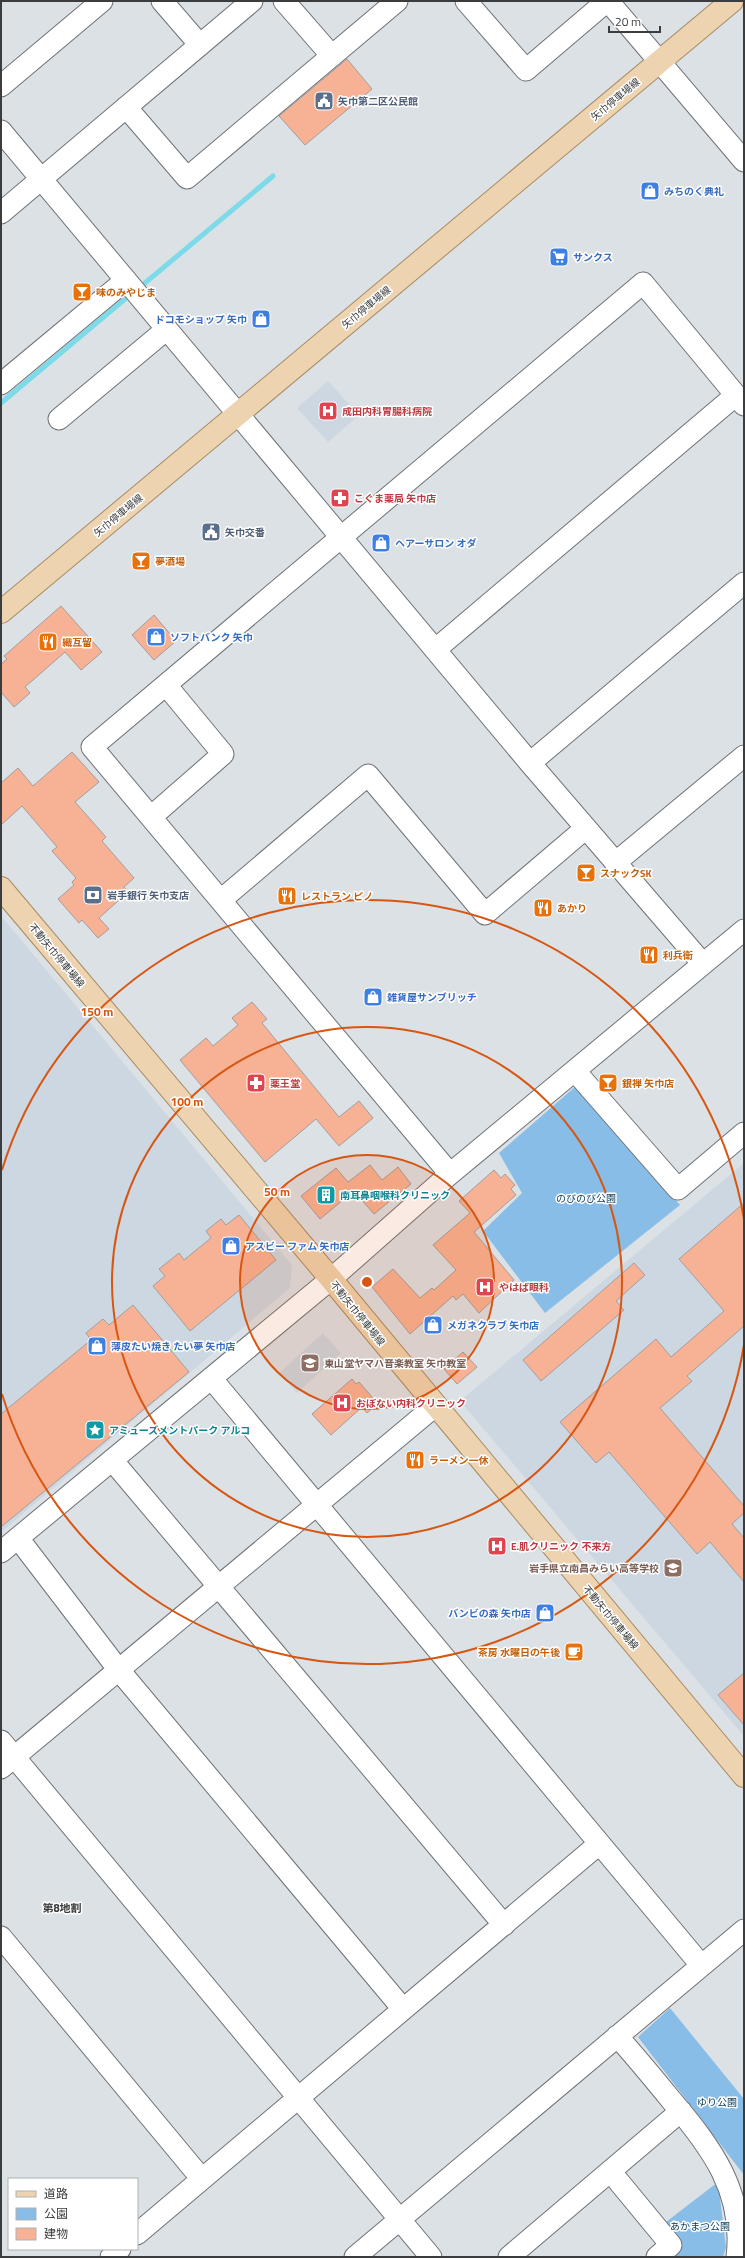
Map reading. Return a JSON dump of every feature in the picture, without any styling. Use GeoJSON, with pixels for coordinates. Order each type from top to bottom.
{"type":"FeatureCollection","features":[{"type":"Feature","properties":{"kind":"main road","name":"矢巾停車場線"},"geometry":{"type":"LineString","coordinates":[[1,612],[732,1]]}},
{"type":"Feature","properties":{"kind":"main road","name":"不動矢巾停車場線"},"geometry":{"type":"LineString","coordinates":[[1,888],[331,1279],[434,1406],[744,1776]]}},
{"type":"Feature","properties":{"kind":"street"},"geometry":{"type":"LineString","coordinates":[[1,86],[102,1]]}},
{"type":"Feature","properties":{"kind":"street"},"geometry":{"type":"LineString","coordinates":[[162,1],[200,46]]}},
{"type":"Feature","properties":{"kind":"street"},"geometry":{"type":"LineString","coordinates":[[1,213],[252,1]]}},
{"type":"Feature","properties":{"kind":"street"},"geometry":{"type":"LineString","coordinates":[[284,1],[332,56]]}},
{"type":"Feature","properties":{"kind":"street"},"geometry":{"type":"LineString","coordinates":[[126,107],[187,178],[397,1]]}},
{"type":"Feature","properties":{"kind":"street"},"geometry":{"type":"LineString","coordinates":[[466,1],[526,70],[607,1],[660,61],[744,161]]}},
{"type":"Feature","properties":{"kind":"street"},"geometry":{"type":"LineString","coordinates":[[1,131],[530,763],[703,964]]}},
{"type":"Feature","properties":{"kind":"street"},"geometry":{"type":"LineString","coordinates":[[436,650],[740,400],[643,283],[92,747],[450,1174]]}},
{"type":"Feature","properties":{"kind":"street"},"geometry":{"type":"LineString","coordinates":[[1,384],[132,287]]}},
{"type":"Feature","properties":{"kind":"street"},"geometry":{"type":"LineString","coordinates":[[59,419],[167,329]]}},
{"type":"Feature","properties":{"kind":"street"},"geometry":{"type":"LineString","coordinates":[[530,763],[744,583]]}},
{"type":"Feature","properties":{"kind":"street"},"geometry":{"type":"LineString","coordinates":[[151,816],[223,754],[166,685]]}},
{"type":"Feature","properties":{"kind":"street"},"geometry":{"type":"LineString","coordinates":[[615,863],[744,756]]}},
{"type":"Feature","properties":{"kind":"street"},"geometry":{"type":"LineString","coordinates":[[221,900],[368,775],[485,914],[586,828]]}},
{"type":"Feature","properties":{"kind":"street"},"geometry":{"type":"LineString","coordinates":[[1,1552],[331,1279],[450,1174],[744,930]]}},
{"type":"Feature","properties":{"kind":"street"},"geometry":{"type":"LineString","coordinates":[[575,1071],[678,1188],[744,1133]]}},
{"type":"Feature","properties":{"kind":"street"},"geometry":{"type":"LineString","coordinates":[[211,1378],[701,1966]]}},
{"type":"Feature","properties":{"kind":"street"},"geometry":{"type":"LineString","coordinates":[[8,1763],[118,1669],[434,1406]]}},
{"type":"Feature","properties":{"kind":"street"},"geometry":{"type":"LineString","coordinates":[[112,1460],[504,1925]]}},
{"type":"Feature","properties":{"kind":"street"},"geometry":{"type":"LineString","coordinates":[[18,1538],[118,1669],[403,2009]]}},
{"type":"Feature","properties":{"kind":"street"},"geometry":{"type":"LineString","coordinates":[[1,1741],[8,1763],[299,2096],[399,2220],[431,2257]]}},
{"type":"Feature","properties":{"kind":"street"},"geometry":{"type":"LineString","coordinates":[[138,2233],[201,2178],[599,1844]]}},
{"type":"Feature","properties":{"kind":"street"},"geometry":{"type":"LineString","coordinates":[[355,2257],[744,1930]]}},
{"type":"Feature","properties":{"kind":"street"},"geometry":{"type":"LineString","coordinates":[[5,1949],[201,2178]]}},
{"type":"Feature","properties":{"kind":"street"},"geometry":{"type":"LineString","coordinates":[[618,2036],[714,2152],[726,2172],[735,2197],[742,2225],[737,2257]]}},
{"type":"Feature","properties":{"kind":"street"},"geometry":{"type":"LineString","coordinates":[[514,2255],[681,2111]]}},
{"type":"Feature","properties":{"kind":"street"},"geometry":{"type":"LineString","coordinates":[[610,2171],[671,2245],[657,2257]]}},
{"type":"Feature","properties":{"kind":"street"},"geometry":{"type":"LineString","coordinates":[[111,2257],[119,2250]]}},
{"type":"Feature","properties":{"kind":"shaded area","name":"成田内科胃腸科病院"},"geometry":{"type":"Polygon","coordinates":[[[328,381],[359,415],[328,442],[297,408],[328,381]]]}},
{"type":"Feature","properties":{"kind":"shaded area"},"geometry":{"type":"Polygon","coordinates":[[[1,916],[292,1265],[290,1288],[1,1532],[1,916]]]}},
{"type":"Feature","properties":{"kind":"shaded area","name":"岩手県立南昌みらい高等学校"},"geometry":{"type":"Polygon","coordinates":[[[744,1163],[744,1736],[460,1401],[744,1163]]]}},
{"type":"Feature","properties":{"kind":"shaded area","name":"東山堂ヤマハ音楽教室 矢巾教室"},"geometry":{"type":"Polygon","coordinates":[[[323,1333],[341,1353],[297,1393],[279,1373],[323,1333]]]}},
{"type":"Feature","properties":{"kind":"green space","name":"のびのび公園"},"geometry":{"type":"Polygon","coordinates":[[[576,1086],[680,1205],[545,1313],[483,1231],[522,1193],[499,1153],[576,1086]]]}},
{"type":"Feature","properties":{"kind":"green space","name":"ゆり公園"},"geometry":{"type":"Polygon","coordinates":[[[670,2008],[744,2099],[744,2175],[638,2037],[670,2008]]]}},
{"type":"Feature","properties":{"kind":"green space","name":"あかまつ公園"},"geometry":{"type":"Polygon","coordinates":[[[718,2182],[726,2247],[723,2257],[672,2257],[671,2255],[681,2240],[666,2222],[718,2182]]]}},
{"type":"Feature","properties":{"kind":"building","name":"矢巾第二区公民館"},"geometry":{"type":"Polygon","coordinates":[[[347,59],[372,89],[305,145],[279,116],[347,59]]]}},
{"type":"Feature","properties":{"kind":"building"},"geometry":{"type":"Polygon","coordinates":[[[61,606],[102,652],[81,670],[65,652],[25,687],[30,693],[14,707],[1,692],[1,664],[7,659],[4,656],[61,606]]]}},
{"type":"Feature","properties":{"kind":"building"},"geometry":{"type":"Polygon","coordinates":[[[154,615],[176,641],[154,660],[132,635],[154,615]]]}},
{"type":"Feature","properties":{"kind":"building"},"geometry":{"type":"Polygon","coordinates":[[[72,752],[99,782],[75,802],[106,837],[102,841],[134,878],[124,887],[128,892],[99,918],[109,929],[98,938],[82,920],[79,923],[58,899],[74,885],[72,882],[76,878],[52,851],[57,847],[22,806],[1,825],[1,783],[18,768],[33,786],[72,752]]]}},
{"type":"Feature","properties":{"kind":"building","name":"薬王堂"},"geometry":{"type":"Polygon","coordinates":[[[252,1002],[267,1019],[262,1023],[339,1117],[359,1101],[373,1118],[339,1146],[316,1119],[265,1162],[180,1060],[206,1038],[213,1046],[238,1025],[232,1018],[252,1002]]]}},
{"type":"Feature","properties":{"kind":"building"},"geometry":{"type":"Polygon","coordinates":[[[370,1165],[382,1180],[398,1167],[411,1184],[374,1214],[354,1191],[320,1219],[301,1196],[336,1168],[348,1182],[370,1165]]]}},
{"type":"Feature","properties":{"kind":"building"},"geometry":{"type":"Polygon","coordinates":[[[494,1170],[501,1178],[505,1174],[515,1185],[511,1189],[516,1195],[474,1232],[514,1280],[479,1313],[463,1294],[456,1300],[453,1296],[410,1334],[372,1287],[393,1269],[420,1298],[432,1288],[434,1290],[456,1270],[433,1245],[470,1213],[459,1201],[494,1170]]]}},
{"type":"Feature","properties":{"kind":"building"},"geometry":{"type":"Polygon","coordinates":[[[744,1203],[744,1326],[687,1376],[692,1381],[660,1408],[744,1506],[744,1513],[732,1524],[744,1538],[744,1582],[710,1542],[697,1554],[609,1452],[596,1463],[560,1422],[656,1339],[671,1357],[724,1311],[679,1259],[744,1203]]]}},
{"type":"Feature","properties":{"kind":"building"},"geometry":{"type":"Polygon","coordinates":[[[239,1215],[276,1260],[190,1331],[153,1286],[165,1276],[159,1269],[179,1253],[184,1260],[211,1238],[206,1231],[221,1219],[226,1225],[239,1215]]]}},
{"type":"Feature","properties":{"kind":"building"},"geometry":{"type":"Polygon","coordinates":[[[634,1263],[645,1275],[616,1301],[624,1310],[541,1381],[523,1360],[634,1263]]]}},
{"type":"Feature","properties":{"kind":"building"},"geometry":{"type":"Polygon","coordinates":[[[133,1305],[189,1372],[1,1527],[1,1414],[91,1340],[86,1333],[103,1319],[109,1325],[133,1305]]]}},
{"type":"Feature","properties":{"kind":"building"},"geometry":{"type":"Polygon","coordinates":[[[463,1352],[477,1367],[457,1384],[444,1369],[463,1352]]]}},
{"type":"Feature","properties":{"kind":"building"},"geometry":{"type":"Polygon","coordinates":[[[352,1379],[356,1384],[359,1382],[378,1404],[367,1413],[362,1407],[331,1435],[312,1414],[352,1379]]]}},
{"type":"Feature","properties":{"kind":"building"},"geometry":{"type":"Polygon","coordinates":[[[744,1673],[744,1725],[718,1695],[744,1673]]]}},
{"type":"Feature","properties":{"kind":"waterway"},"geometry":{"type":"LineString","coordinates":[[139,288],[273,176]]}},
{"type":"Feature","properties":{"kind":"waterway"},"geometry":{"type":"LineString","coordinates":[[1,403],[131,294]]}},
{"type":"Feature","properties":{"kind":"place","name":"矢巾第二区公民館"},"geometry":{"type":"Point","coordinates":[324,101]}},
{"type":"Feature","properties":{"kind":"place","name":"みちのく典礼"},"geometry":{"type":"Point","coordinates":[650,191]}},
{"type":"Feature","properties":{"kind":"place","name":"サンクス"},"geometry":{"type":"Point","coordinates":[559,257]}},
{"type":"Feature","properties":{"kind":"place","name":"味のみやじま"},"geometry":{"type":"Point","coordinates":[82,292]}},
{"type":"Feature","properties":{"kind":"place","name":"ドコモショップ 矢巾"},"geometry":{"type":"Point","coordinates":[261,319]}},
{"type":"Feature","properties":{"kind":"place","name":"成田内科胃腸科病院"},"geometry":{"type":"Point","coordinates":[328,411]}},
{"type":"Feature","properties":{"kind":"place","name":"こぐま薬局 矢巾店"},"geometry":{"type":"Point","coordinates":[340,498]}},
{"type":"Feature","properties":{"kind":"place","name":"矢巾交番"},"geometry":{"type":"Point","coordinates":[211,532]}},
{"type":"Feature","properties":{"kind":"place","name":"ヘアーサロン オダ"},"geometry":{"type":"Point","coordinates":[381,543]}},
{"type":"Feature","properties":{"kind":"place","name":"夢酒場"},"geometry":{"type":"Point","coordinates":[141,561]}},
{"type":"Feature","properties":{"kind":"place","name":"ソフトバンク 矢巾"},"geometry":{"type":"Point","coordinates":[156,637]}},
{"type":"Feature","properties":{"kind":"place","name":"織互留"},"geometry":{"type":"Point","coordinates":[48,642]}},
{"type":"Feature","properties":{"kind":"place","name":"スナックSK"},"geometry":{"type":"Point","coordinates":[586,873]}},
{"type":"Feature","properties":{"kind":"place","name":"岩手銀行 矢巾支店"},"geometry":{"type":"Point","coordinates":[93,895]}},
{"type":"Feature","properties":{"kind":"place","name":"レストラン ピノ"},"geometry":{"type":"Point","coordinates":[287,896]}},
{"type":"Feature","properties":{"kind":"place","name":"あかり"},"geometry":{"type":"Point","coordinates":[543,908]}},
{"type":"Feature","properties":{"kind":"place","name":"利兵衛"},"geometry":{"type":"Point","coordinates":[649,955]}},
{"type":"Feature","properties":{"kind":"place","name":"雑貨屋サンブリッチ"},"geometry":{"type":"Point","coordinates":[373,997]}},
{"type":"Feature","properties":{"kind":"place","name":"薬王堂"},"geometry":{"type":"Point","coordinates":[256,1083]}},
{"type":"Feature","properties":{"kind":"place","name":"銀禅 矢巾店"},"geometry":{"type":"Point","coordinates":[608,1083]}},
{"type":"Feature","properties":{"kind":"place","name":"南耳鼻咽喉科クリニック"},"geometry":{"type":"Point","coordinates":[326,1195]}},
{"type":"Feature","properties":{"kind":"place","name":"アスビー ファム 矢巾店"},"geometry":{"type":"Point","coordinates":[231,1246]}},
{"type":"Feature","properties":{"kind":"place","name":"やはば眼科"},"geometry":{"type":"Point","coordinates":[485,1287]}},
{"type":"Feature","properties":{"kind":"place","name":"メガネクラブ 矢巾店"},"geometry":{"type":"Point","coordinates":[433,1325]}},
{"type":"Feature","properties":{"kind":"place","name":"薄皮たい焼き たい夢 矢巾店"},"geometry":{"type":"Point","coordinates":[97,1346]}},
{"type":"Feature","properties":{"kind":"place","name":"東山堂ヤマハ音楽教室 矢巾教室"},"geometry":{"type":"Point","coordinates":[310,1363]}},
{"type":"Feature","properties":{"kind":"place","name":"おぼない内科クリニック"},"geometry":{"type":"Point","coordinates":[342,1403]}},
{"type":"Feature","properties":{"kind":"place","name":"アミューズメントパーク アルコ"},"geometry":{"type":"Point","coordinates":[95,1430]}},
{"type":"Feature","properties":{"kind":"place","name":"ラーメン一休"},"geometry":{"type":"Point","coordinates":[415,1460]}},
{"type":"Feature","properties":{"kind":"place","name":"E.肌クリニック 不来方"},"geometry":{"type":"Point","coordinates":[497,1546]}},
{"type":"Feature","properties":{"kind":"place","name":"岩手県立南昌みらい高等学校"},"geometry":{"type":"Point","coordinates":[673,1568]}},
{"type":"Feature","properties":{"kind":"place","name":"バンビの森 矢巾店"},"geometry":{"type":"Point","coordinates":[545,1613]}},
{"type":"Feature","properties":{"kind":"place","name":"茶房 水曜日の午後"},"geometry":{"type":"Point","coordinates":[574,1652]}},
{"type":"Feature","properties":{"kind":"district","name":"第8地割"},"geometry":{"type":"Point","coordinates":[62,1908]}}]}
